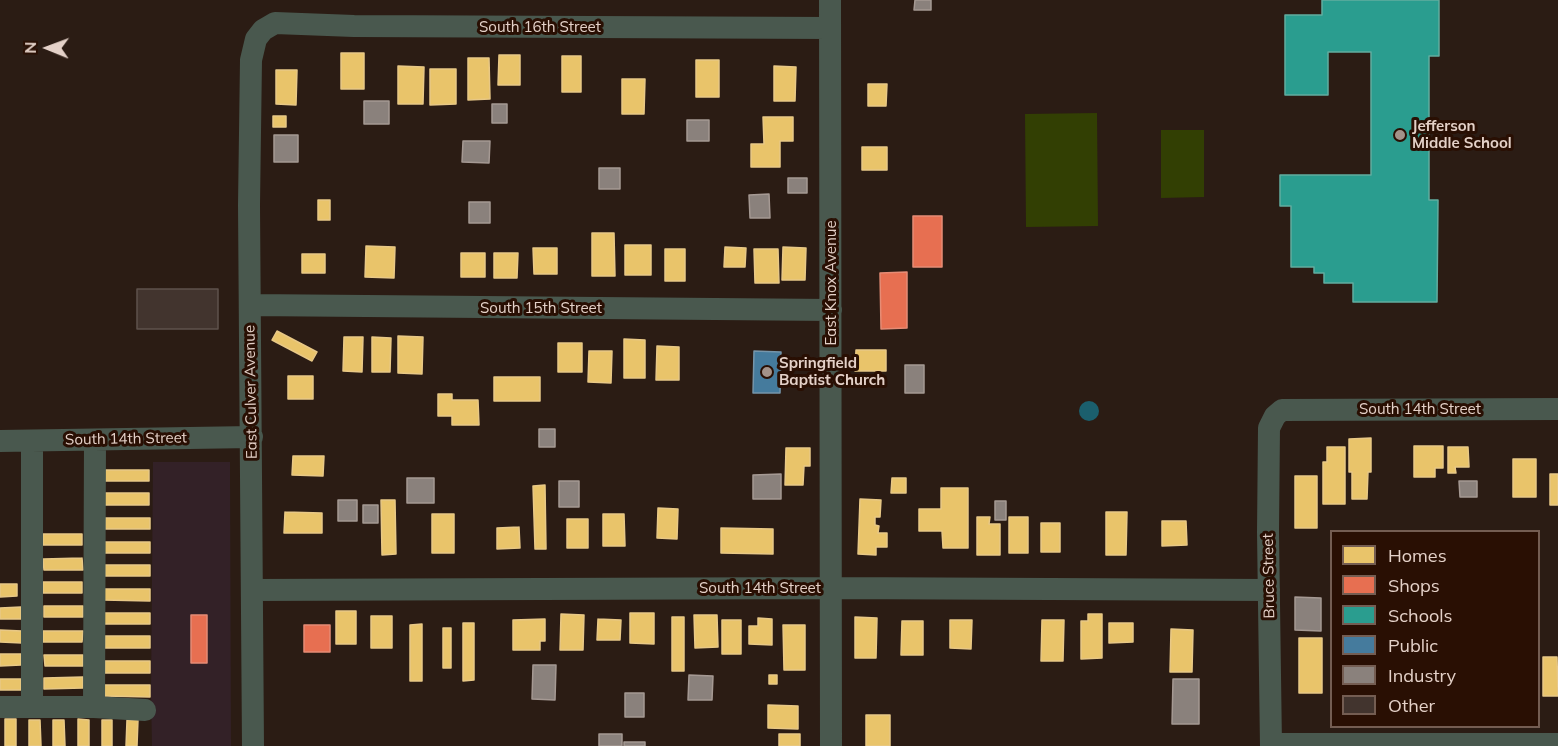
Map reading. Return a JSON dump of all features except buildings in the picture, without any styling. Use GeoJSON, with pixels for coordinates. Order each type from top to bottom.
{"type":"FeatureCollection","features":[{"type":"Feature","properties":{"kind":"street","name":"East Knox Avenue"},"geometry":{"type":"LineString","coordinates":[[830,0],[831,746]]}},
{"type":"Feature","properties":{"kind":"street","name":"South 16th Street"},"geometry":{"type":"LineString","coordinates":[[256,39],[263,30],[275,23],[354,26],[830,28]]}},
{"type":"Feature","properties":{"kind":"street","name":"East Culver Avenue"},"geometry":{"type":"LineString","coordinates":[[253,746],[251,60],[256,39]]}},
{"type":"Feature","properties":{"kind":"street","name":"South 15th Street"},"geometry":{"type":"LineString","coordinates":[[250,305],[831,310]]}},
{"type":"Feature","properties":{"kind":"street","name":"South 14th Street"},"geometry":{"type":"LineString","coordinates":[[1282,410],[1558,409]]}},
{"type":"Feature","properties":{"kind":"street","name":"Bruce Street"},"geometry":{"type":"LineString","coordinates":[[1271,745],[1269,428],[1275,416],[1282,410]]}},
{"type":"Feature","properties":{"kind":"street","name":"South 14th Street"},"geometry":{"type":"LineString","coordinates":[[0,441],[252,437]]}},
{"type":"Feature","properties":{"kind":"street"},"geometry":{"type":"LineString","coordinates":[[94,707],[95,440]]}},
{"type":"Feature","properties":{"kind":"street"},"geometry":{"type":"LineString","coordinates":[[32,441],[32,706]]}},
{"type":"Feature","properties":{"kind":"street","name":"South 14th Street"},"geometry":{"type":"LineString","coordinates":[[252,590],[831,588],[1269,590]]}},
{"type":"Feature","properties":{"kind":"street"},"geometry":{"type":"LineString","coordinates":[[0,707],[94,707],[145,710]]}},
{"type":"Feature","properties":{"kind":"street"},"geometry":{"type":"LineString","coordinates":[[1271,745],[1558,744]]}},
{"type":"Feature","properties":{"kind":"shaded area"},"geometry":{"type":"Polygon","coordinates":[[[153,462],[230,462],[231,746],[152,746],[153,462]]]}},
{"type":"Feature","properties":{"kind":"green space"},"geometry":{"type":"Polygon","coordinates":[[[1097,113],[1098,226],[1026,227],[1025,114],[1097,113]]]}},
{"type":"Feature","properties":{"kind":"green space"},"geometry":{"type":"Polygon","coordinates":[[[1161,130],[1204,130],[1204,197],[1161,198],[1161,130]]]}},
{"type":"Feature","properties":{"kind":"water"},"geometry":{"type":"Polygon","coordinates":[[[1089,401],[1096,404],[1099,411],[1096,418],[1089,421],[1082,418],[1079,411],[1082,404],[1089,401]]]}},
{"type":"Feature","properties":{"kind":"place","name":"Jefferson Middle School"},"geometry":{"type":"Point","coordinates":[1400,135]}},
{"type":"Feature","properties":{"kind":"place","name":"Springfield Baptist Church"},"geometry":{"type":"Point","coordinates":[767,372]}}]}
